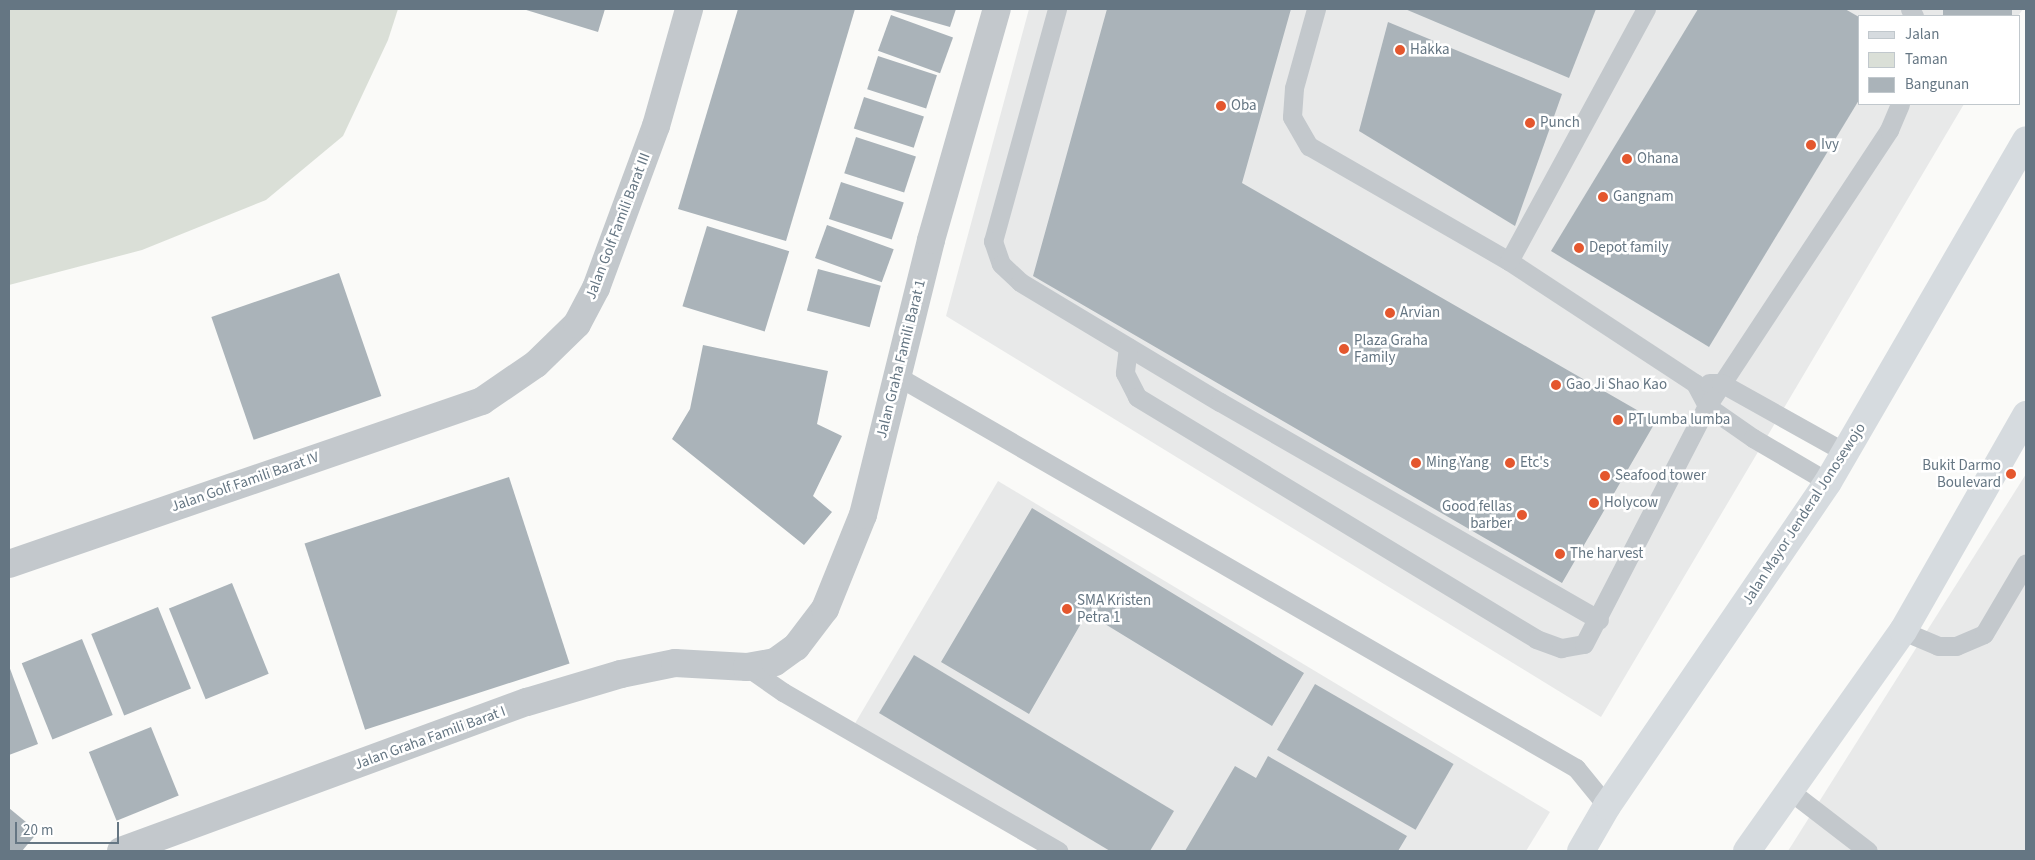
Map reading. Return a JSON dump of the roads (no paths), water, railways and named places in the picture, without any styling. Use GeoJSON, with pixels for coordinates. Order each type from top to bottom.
{"type":"FeatureCollection","features":[{"type":"Feature","properties":{"kind":"main road","name":"Jalan Mayor Jenderal Jonosewojo"},"geometry":{"type":"LineString","coordinates":[[1581,851],[1607,806],[1828,482],[2026,140]]}},
{"type":"Feature","properties":{"kind":"main road"},"geometry":{"type":"LineString","coordinates":[[1747,851],[1903,631],[2026,415]]}},
{"type":"Feature","properties":{"kind":"street","name":"Jalan Golf Famili Barat III"},"geometry":{"type":"LineString","coordinates":[[482,401],[536,364],[580,317],[596,288],[656,126],[689,9]]}},
{"type":"Feature","properties":{"kind":"street","name":"Jalan Graha Famili Barat 1"},"geometry":{"type":"LineString","coordinates":[[747,667],[775,662],[796,647],[825,609],[863,515],[931,240],[997,9]]}},
{"type":"Feature","properties":{"kind":"street","name":"Jalan Golf Famili Barat IV"},"geometry":{"type":"LineString","coordinates":[[9,564],[482,401]]}},
{"type":"Feature","properties":{"kind":"street","name":"Jalan Graha Famili Barat I"},"geometry":{"type":"LineString","coordinates":[[123,851],[527,702],[621,674],[675,663],[747,667]]}},
{"type":"Feature","properties":{"kind":"lane"},"geometry":{"type":"LineString","coordinates":[[1056,9],[993,241],[1001,264],[1020,282],[1128,347],[1599,620]]}},
{"type":"Feature","properties":{"kind":"lane"},"geometry":{"type":"LineString","coordinates":[[1316,9],[1294,88],[1292,117],[1309,146],[1509,261],[1696,383],[1707,406],[1753,438],[1828,482]]}},
{"type":"Feature","properties":{"kind":"lane"},"geometry":{"type":"LineString","coordinates":[[1509,261],[1646,9]]}},
{"type":"Feature","properties":{"kind":"lane"},"geometry":{"type":"LineString","coordinates":[[1128,347],[1125,373],[1137,397],[1536,639],[1561,648],[1584,644],[1599,620],[1707,406],[1888,130],[1900,105]]}},
{"type":"Feature","properties":{"kind":"lane"},"geometry":{"type":"LineString","coordinates":[[897,376],[1576,768],[1607,806]]}},
{"type":"Feature","properties":{"kind":"lane"},"geometry":{"type":"LineString","coordinates":[[1696,383],[1722,383],[1846,453]]}},
{"type":"Feature","properties":{"kind":"lane"},"geometry":{"type":"LineString","coordinates":[[1903,631],[1938,646],[1956,646],[1984,634],[2026,563]]}},
{"type":"Feature","properties":{"kind":"lane"},"geometry":{"type":"LineString","coordinates":[[747,667],[783,692],[1058,851]]}},
{"type":"Feature","properties":{"kind":"lane"},"geometry":{"type":"LineString","coordinates":[[1790,791],[1868,851]]}},
{"type":"Feature","properties":{"kind":"place","name":"Hakka"},"geometry":{"type":"Point","coordinates":[1400,50]}},
{"type":"Feature","properties":{"kind":"place","name":"Oba"},"geometry":{"type":"Point","coordinates":[1221,106]}},
{"type":"Feature","properties":{"kind":"place","name":"Punch"},"geometry":{"type":"Point","coordinates":[1530,123]}},
{"type":"Feature","properties":{"kind":"place","name":"Ivy"},"geometry":{"type":"Point","coordinates":[1811,145]}},
{"type":"Feature","properties":{"kind":"place","name":"Ohana"},"geometry":{"type":"Point","coordinates":[1627,159]}},
{"type":"Feature","properties":{"kind":"place","name":"Gangnam"},"geometry":{"type":"Point","coordinates":[1603,197]}},
{"type":"Feature","properties":{"kind":"place","name":"Depot family"},"geometry":{"type":"Point","coordinates":[1579,248]}},
{"type":"Feature","properties":{"kind":"place","name":"Arvian"},"geometry":{"type":"Point","coordinates":[1390,313]}},
{"type":"Feature","properties":{"kind":"place","name":"Plaza Graha Family"},"geometry":{"type":"Point","coordinates":[1344,349]}},
{"type":"Feature","properties":{"kind":"place","name":"Gao Ji Shao Kao"},"geometry":{"type":"Point","coordinates":[1556,385]}},
{"type":"Feature","properties":{"kind":"place","name":"PT lumba lumba"},"geometry":{"type":"Point","coordinates":[1618,420]}},
{"type":"Feature","properties":{"kind":"place","name":"Ming Yang"},"geometry":{"type":"Point","coordinates":[1416,463]}},
{"type":"Feature","properties":{"kind":"place","name":"Etc's"},"geometry":{"type":"Point","coordinates":[1510,463]}},
{"type":"Feature","properties":{"kind":"place","name":"Bukit Darmo Boulevard"},"geometry":{"type":"Point","coordinates":[2011,474]}},
{"type":"Feature","properties":{"kind":"place","name":"Seafood tower"},"geometry":{"type":"Point","coordinates":[1605,476]}},
{"type":"Feature","properties":{"kind":"place","name":"Holycow"},"geometry":{"type":"Point","coordinates":[1594,503]}},
{"type":"Feature","properties":{"kind":"place","name":"Good fellas barber"},"geometry":{"type":"Point","coordinates":[1522,515]}},
{"type":"Feature","properties":{"kind":"place","name":"The harvest"},"geometry":{"type":"Point","coordinates":[1560,554]}},
{"type":"Feature","properties":{"kind":"place","name":"SMA Kristen Petra 1"},"geometry":{"type":"Point","coordinates":[1067,609]}}]}
